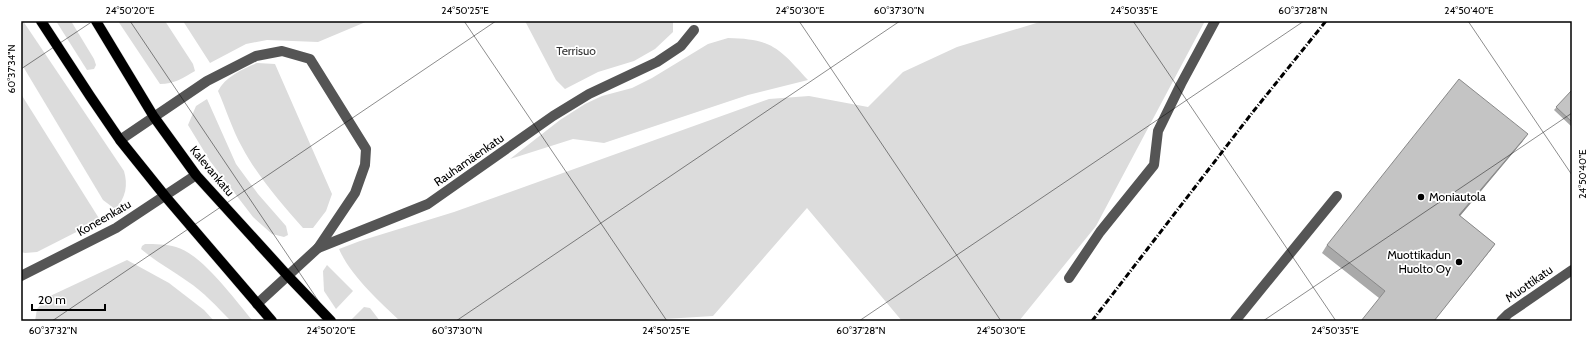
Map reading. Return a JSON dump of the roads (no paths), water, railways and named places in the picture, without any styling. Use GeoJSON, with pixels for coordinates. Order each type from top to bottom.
{"type":"FeatureCollection","features":[{"type":"Feature","properties":{"kind":"main road"},"geometry":{"type":"LineString","coordinates":[[41,21],[120,140],[165,196],[272,321]]}},
{"type":"Feature","properties":{"kind":"main road","name":"Kalevankatu"},"geometry":{"type":"LineString","coordinates":[[96,21],[154,117],[196,175],[331,321]]}},
{"type":"Feature","properties":{"kind":"street"},"geometry":{"type":"LineString","coordinates":[[1069,278],[1100,232],[1154,165],[1158,131],[1181,84],[1215,21]]}},
{"type":"Feature","properties":{"kind":"street","name":"Rauhamäenkatu"},"geometry":{"type":"LineString","coordinates":[[256,304],[318,248],[428,204],[553,116],[589,94],[657,62],[681,46],[694,30]]}},
{"type":"Feature","properties":{"kind":"street"},"geometry":{"type":"LineString","coordinates":[[120,140],[207,81],[256,56],[282,52],[310,59],[366,149],[365,165],[354,193],[318,248]]}},
{"type":"Feature","properties":{"kind":"street","name":"Koneenkatu"},"geometry":{"type":"LineString","coordinates":[[21,276],[116,228],[196,175]]}},
{"type":"Feature","properties":{"kind":"street"},"geometry":{"type":"LineString","coordinates":[[1235,321],[1337,196]]}},
{"type":"Feature","properties":{"kind":"street","name":"Muottikatu"},"geometry":{"type":"LineString","coordinates":[[1501,321],[1508,314],[1572,270]]}},
{"type":"Feature","properties":{"kind":"railway"},"geometry":{"type":"LineString","coordinates":[[1092,321],[1252,113],[1326,21]]}},
{"type":"Feature","properties":{"kind":"place","name":"Moniautola"},"geometry":{"type":"Point","coordinates":[1421,197]}},
{"type":"Feature","properties":{"kind":"place","name":"Muottikadun Huolto Oy"},"geometry":{"type":"Point","coordinates":[1459,262]}},
{"type":"Feature","properties":{"kind":"park label","name":"Terrisuo"},"geometry":{"type":"Point","coordinates":[576,51]}}]}
